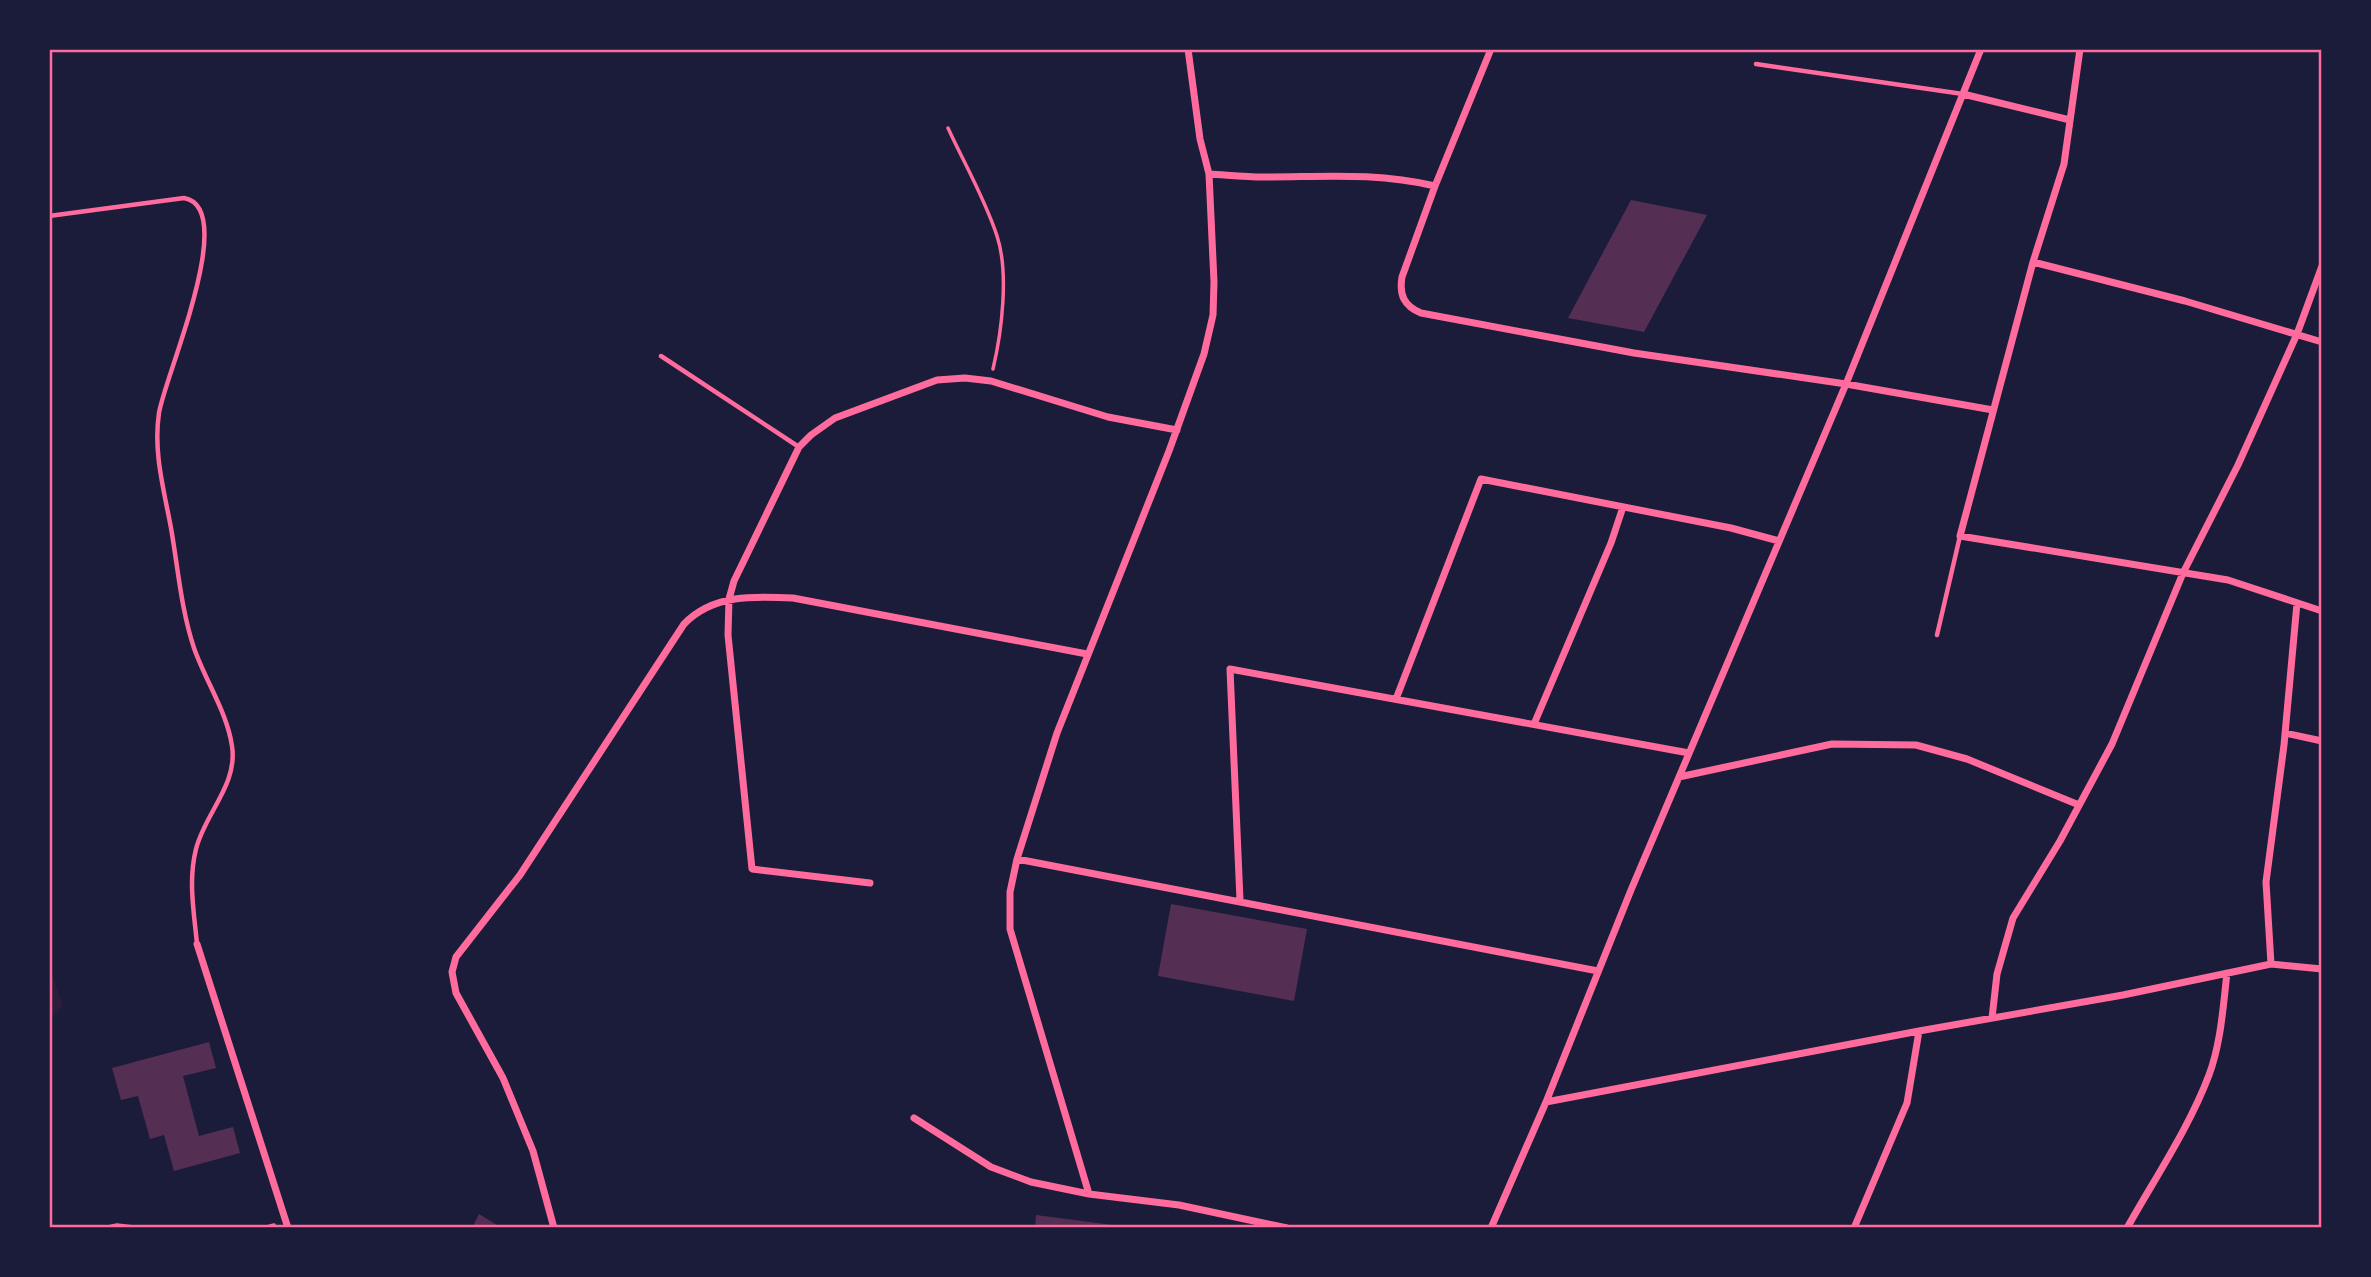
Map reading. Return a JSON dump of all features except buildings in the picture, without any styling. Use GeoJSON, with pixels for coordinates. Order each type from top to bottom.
{"type":"FeatureCollection","features":[{"type":"Feature","properties":{"kind":"street"},"geometry":{"type":"LineString","coordinates":[[1089,1194],[1010,929],[1010,892],[1017,859],[1057,733],[1205,354],[1213,314],[1214,282],[1209,174],[1200,139],[1188,49]]}},
{"type":"Feature","properties":{"kind":"street"},"geometry":{"type":"LineString","coordinates":[[1491,49],[1435,186],[1402,277],[1402,296],[1413,309],[1422,313],[1634,353],[1846,384],[1993,410]]}},
{"type":"Feature","properties":{"kind":"street"},"geometry":{"type":"LineString","coordinates":[[1491,1228],[1846,384],[1982,49]]}},
{"type":"Feature","properties":{"kind":"street"},"geometry":{"type":"LineString","coordinates":[[2080,49],[2064,164],[2033,262],[1960,536],[2228,580],[2322,611]]}},
{"type":"Feature","properties":{"kind":"street"},"geometry":{"type":"LineString","coordinates":[[1963,94],[2070,120]]}},
{"type":"Feature","properties":{"kind":"street"},"geometry":{"type":"LineString","coordinates":[[1209,174],[1261,177],[1361,175],[1389,177],[1435,186]]}},
{"type":"Feature","properties":{"kind":"street"},"geometry":{"type":"LineString","coordinates":[[2033,262],[2185,301],[2322,342]]}},
{"type":"Feature","properties":{"kind":"street"},"geometry":{"type":"LineString","coordinates":[[1992,1018],[1997,974],[2013,918],[2112,744],[2183,573],[2238,465],[2297,334],[2322,266]]}},
{"type":"Feature","properties":{"kind":"street"},"geometry":{"type":"LineString","coordinates":[[870,883],[752,869],[728,635],[729,599],[742,565],[799,447],[835,418],[937,380],[965,378],[991,381],[1098,414],[1177,430]]}},
{"type":"Feature","properties":{"kind":"street"},"geometry":{"type":"LineString","coordinates":[[1396,699],[1481,479],[1731,528],[1779,541]]}},
{"type":"Feature","properties":{"kind":"street"},"geometry":{"type":"LineString","coordinates":[[1534,724],[1611,543],[1623,507]]}},
{"type":"Feature","properties":{"kind":"street"},"geometry":{"type":"LineString","coordinates":[[554,1228],[533,1151],[508,1090],[456,993],[452,983],[453,964],[460,951],[520,875],[684,624],[708,606],[729,599],[770,597],[815,601],[1087,654]]}},
{"type":"Feature","properties":{"kind":"street"},"geometry":{"type":"LineString","coordinates":[[2271,964],[2266,882],[2285,733],[2297,603]]}},
{"type":"Feature","properties":{"kind":"street"},"geometry":{"type":"LineString","coordinates":[[1240,900],[1230,669],[1689,753]]}},
{"type":"Feature","properties":{"kind":"street"},"geometry":{"type":"LineString","coordinates":[[2285,733],[2322,741]]}},
{"type":"Feature","properties":{"kind":"street"},"geometry":{"type":"LineString","coordinates":[[1679,777],[1832,744],[1916,745],[1967,760],[2079,805]]}},
{"type":"Feature","properties":{"kind":"street"},"geometry":{"type":"LineString","coordinates":[[1017,859],[1598,971]]}},
{"type":"Feature","properties":{"kind":"street"},"geometry":{"type":"LineString","coordinates":[[197,944],[288,1228]]}},
{"type":"Feature","properties":{"kind":"street"},"geometry":{"type":"LineString","coordinates":[[1546,1102],[2123,995],[2271,964],[2322,969]]}},
{"type":"Feature","properties":{"kind":"street"},"geometry":{"type":"LineString","coordinates":[[2127,1228],[2186,1123],[2209,1074],[2220,1030],[2227,973]]}},
{"type":"Feature","properties":{"kind":"street"},"geometry":{"type":"LineString","coordinates":[[1854,1228],[1907,1103],[1919,1031]]}},
{"type":"Feature","properties":{"kind":"street"},"geometry":{"type":"LineString","coordinates":[[914,1118],[991,1167],[1031,1182],[1089,1194],[1179,1205],[1287,1228]]}},
{"type":"Feature","properties":{"kind":"lane"},"geometry":{"type":"LineString","coordinates":[[1756,64],[1963,94]]}},
{"type":"Feature","properties":{"kind":"lane"},"geometry":{"type":"LineString","coordinates":[[49,216],[184,198],[199,205],[205,216],[199,278],[162,396],[157,439],[186,619],[194,648],[228,729],[232,747],[228,784],[203,828],[192,868],[191,892],[197,944]]}},
{"type":"Feature","properties":{"kind":"lane"},"geometry":{"type":"LineString","coordinates":[[661,356],[799,447]]}},
{"type":"Feature","properties":{"kind":"lane"},"geometry":{"type":"LineString","coordinates":[[1937,635],[1960,536]]}},
{"type":"Feature","properties":{"kind":"path"},"geometry":{"type":"LineString","coordinates":[[948,128],[998,237],[1003,278],[1003,310],[991,381]]}},
{"type":"Feature","properties":{"kind":"path"},"geometry":{"type":"LineString","coordinates":[[103,1228],[117,1225],[142,1228]]}},
{"type":"Feature","properties":{"kind":"shaded area"},"geometry":{"type":"Polygon","coordinates":[[[49,966],[63,1006],[49,1019],[49,966]]]}}]}
